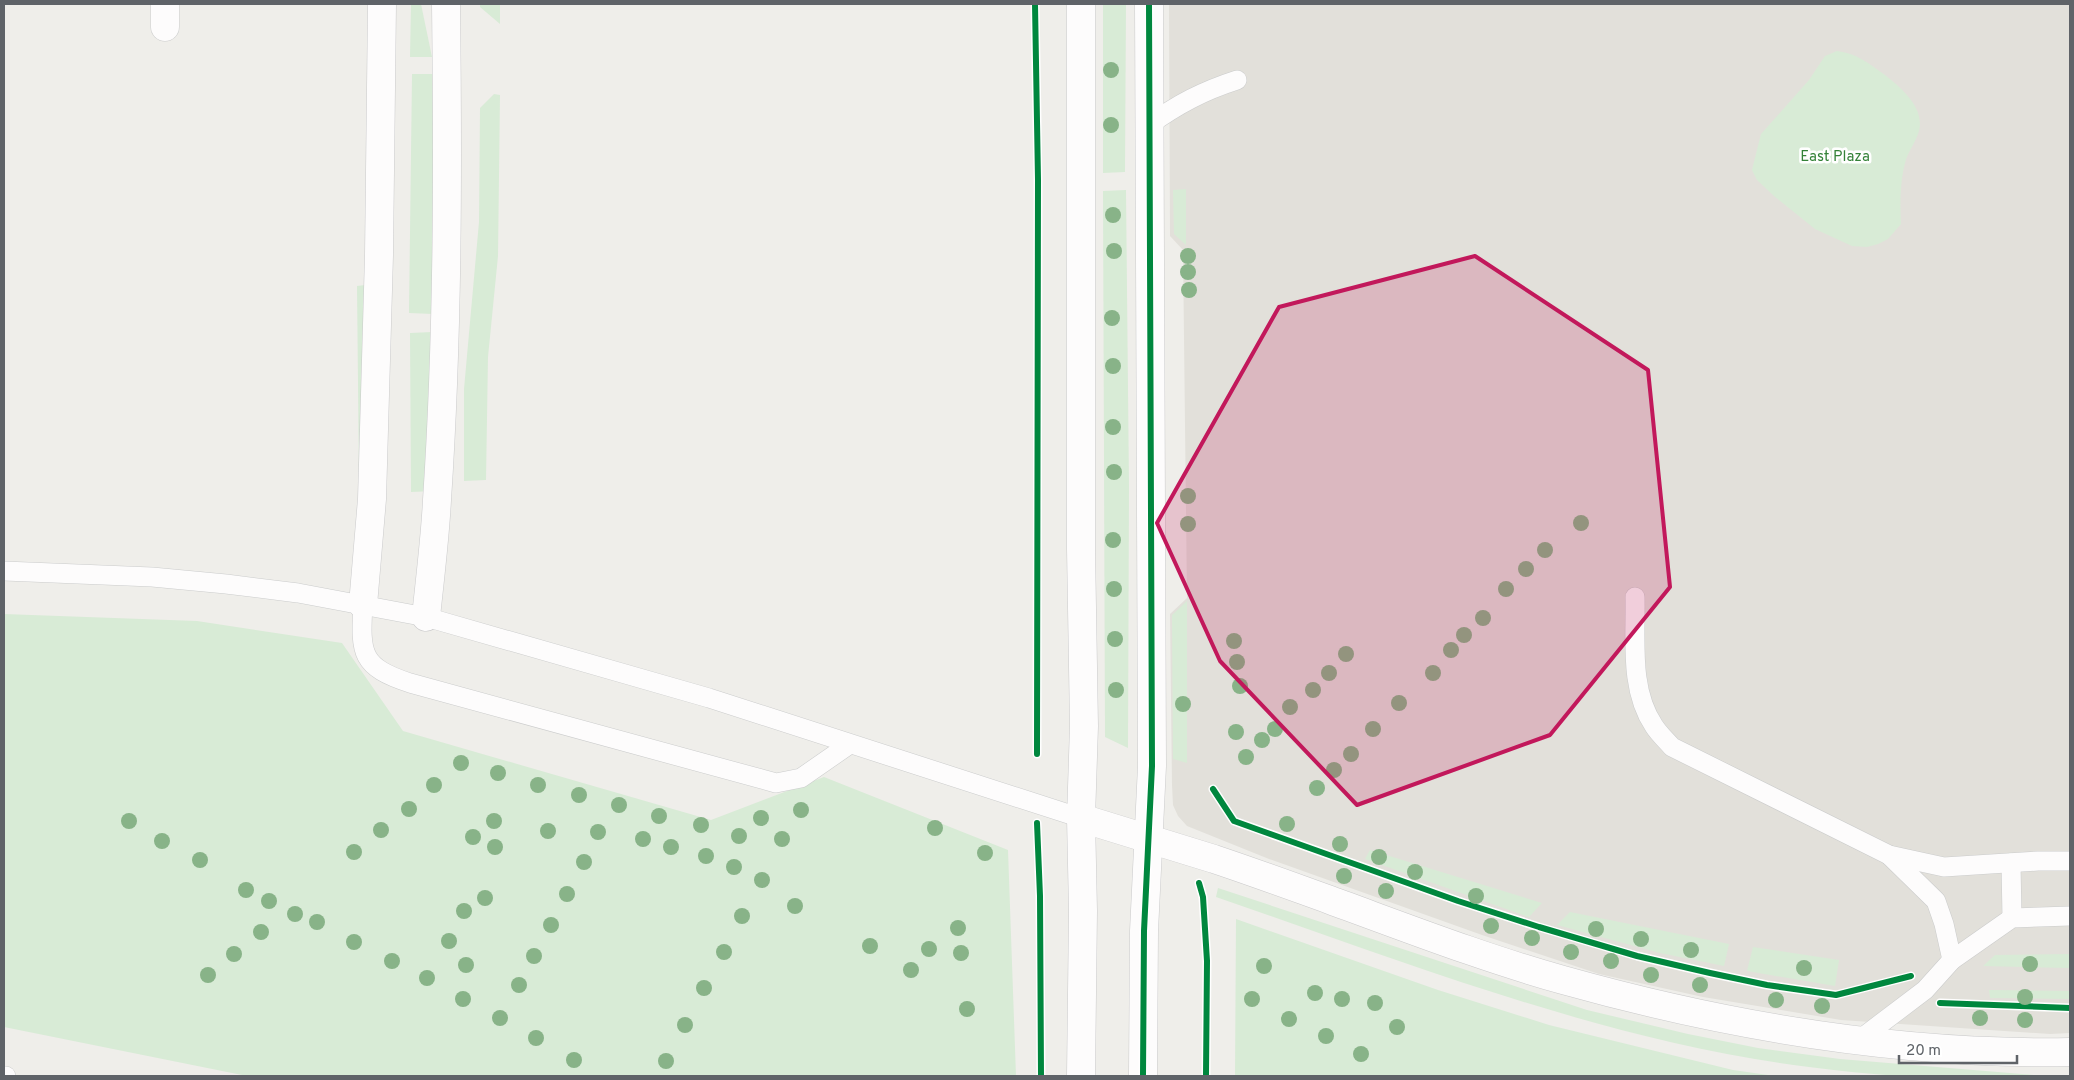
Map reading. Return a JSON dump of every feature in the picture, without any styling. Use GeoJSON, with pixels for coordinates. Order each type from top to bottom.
{"type":"FeatureCollection","features":[{"type":"Feature","properties":{"kind":"street"},"geometry":{"type":"LineString","coordinates":[[363,606],[372,499],[379,255],[382,4]]}},
{"type":"Feature","properties":{"kind":"street"},"geometry":{"type":"LineString","coordinates":[[426,617],[437,501],[443,380],[448,142],[446,4]]}},
{"type":"Feature","properties":{"kind":"street"},"geometry":{"type":"LineString","coordinates":[[1081,4],[1081,549],[1084,726],[1081,818],[1083,912],[1081,1076]]}},
{"type":"Feature","properties":{"kind":"street"},"geometry":{"type":"LineString","coordinates":[[1143,1076],[1144,931],[1152,766],[1149,4]]}},
{"type":"Feature","properties":{"kind":"street"},"geometry":{"type":"LineString","coordinates":[[1081,818],[1214,859],[1446,942],[1562,980],[1747,1023],[1859,1040],[1976,1050],[2070,1052]]}},
{"type":"Feature","properties":{"kind":"lane"},"geometry":{"type":"LineString","coordinates":[[1149,125],[1179,104],[1209,88],[1237,80]]}},
{"type":"Feature","properties":{"kind":"lane"},"geometry":{"type":"LineString","coordinates":[[4,571],[143,576],[226,584],[298,593],[426,617],[709,698],[1081,818]]}},
{"type":"Feature","properties":{"kind":"lane"},"geometry":{"type":"LineString","coordinates":[[1635,597],[1636,671],[1643,704],[1654,726],[1672,747],[1889,855],[1944,866],[2070,861]]}},
{"type":"Feature","properties":{"kind":"lane"},"geometry":{"type":"LineString","coordinates":[[363,606],[361,637],[373,666],[387,676],[419,686],[776,784],[801,778],[850,744]]}},
{"type":"Feature","properties":{"kind":"lane"},"geometry":{"type":"LineString","coordinates":[[1889,855],[1936,901],[1944,924],[1952,960]]}},
{"type":"Feature","properties":{"kind":"lane"},"geometry":{"type":"LineString","coordinates":[[2011,863],[2012,918]]}},
{"type":"Feature","properties":{"kind":"lane"},"geometry":{"type":"LineString","coordinates":[[1859,1040],[1925,990],[1952,960],[2012,918],[2070,916]]}},
{"type":"Feature","properties":{"kind":"highlighted area"},"geometry":{"type":"Polygon","coordinates":[[[1475,256],[1648,370],[1670,587],[1550,735],[1357,805],[1220,661],[1157,523],[1279,307],[1475,256]]]}},
{"type":"Feature","properties":{"kind":"shaded area"},"geometry":{"type":"Polygon","coordinates":[[[1169,4],[2070,4],[2070,1033],[2050,1034],[1841,1020],[1703,997],[1599,974],[1482,935],[1269,859],[1187,826],[1178,816],[1173,805],[1172,785],[1170,614],[1187,598],[1183,250],[1170,236],[1169,4]]]}},
{"type":"Feature","properties":{"kind":"green space"},"geometry":{"type":"Polygon","coordinates":[[[411,4],[421,4],[432,57],[410,57],[411,4]]]}},
{"type":"Feature","properties":{"kind":"green space"},"geometry":{"type":"Polygon","coordinates":[[[480,4],[500,4],[500,24],[480,7],[480,4]]]}},
{"type":"Feature","properties":{"kind":"green space"},"geometry":{"type":"Polygon","coordinates":[[[1103,4],[1126,4],[1125,172],[1103,173],[1103,4]]]}},
{"type":"Feature","properties":{"kind":"green space","name":"East Plaza"},"geometry":{"type":"Polygon","coordinates":[[[1837,51],[1850,54],[1862,60],[1891,80],[1915,106],[1920,122],[1918,135],[1906,159],[1903,170],[1900,209],[1901,224],[1888,239],[1867,247],[1852,246],[1815,229],[1774,196],[1757,180],[1752,170],[1761,134],[1809,80],[1825,56],[1837,51]]]}},
{"type":"Feature","properties":{"kind":"green space"},"geometry":{"type":"Polygon","coordinates":[[[412,74],[433,74],[433,314],[409,313],[412,74]]]}},
{"type":"Feature","properties":{"kind":"green space"},"geometry":{"type":"Polygon","coordinates":[[[494,94],[500,95],[498,256],[488,357],[486,480],[464,481],[464,389],[479,222],[480,108],[494,94]]]}},
{"type":"Feature","properties":{"kind":"green space"},"geometry":{"type":"Polygon","coordinates":[[[1186,189],[1186,245],[1174,234],[1173,190],[1186,189]]]}},
{"type":"Feature","properties":{"kind":"green space"},"geometry":{"type":"Polygon","coordinates":[[[1126,190],[1129,486],[1128,748],[1105,737],[1103,191],[1126,190]]]}},
{"type":"Feature","properties":{"kind":"green space"},"geometry":{"type":"Polygon","coordinates":[[[374,284],[359,481],[357,286],[374,284]]]}},
{"type":"Feature","properties":{"kind":"green space"},"geometry":{"type":"Polygon","coordinates":[[[432,332],[434,491],[411,492],[410,333],[432,332]]]}},
{"type":"Feature","properties":{"kind":"green space"},"geometry":{"type":"Polygon","coordinates":[[[1187,601],[1187,763],[1173,759],[1172,615],[1187,601]]]}},
{"type":"Feature","properties":{"kind":"green space"},"geometry":{"type":"Polygon","coordinates":[[[4,614],[197,621],[342,643],[403,731],[711,820],[824,777],[1008,850],[1016,1076],[247,1076],[4,1027],[4,614]]]}},
{"type":"Feature","properties":{"kind":"green space"},"geometry":{"type":"Polygon","coordinates":[[[1370,850],[1542,903],[1529,917],[1365,859],[1370,850]]]}},
{"type":"Feature","properties":{"kind":"green space"},"geometry":{"type":"Polygon","coordinates":[[[1218,888],[1587,1010],[1688,1034],[1758,1048],[1840,1059],[2045,1076],[1936,1077],[1865,1073],[1809,1067],[1733,1055],[1657,1039],[1509,997],[1435,973],[1216,897],[1218,888]]]}},
{"type":"Feature","properties":{"kind":"green space"},"geometry":{"type":"Polygon","coordinates":[[[1570,912],[1729,944],[1724,966],[1660,953],[1557,925],[1570,912]]]}},
{"type":"Feature","properties":{"kind":"green space"},"geometry":{"type":"Polygon","coordinates":[[[1236,919],[1438,990],[1549,1025],[1733,1070],[1775,1076],[1235,1076],[1236,919]]]}},
{"type":"Feature","properties":{"kind":"green space"},"geometry":{"type":"Polygon","coordinates":[[[1753,947],[1839,960],[1835,986],[1747,971],[1753,947]]]}},
{"type":"Feature","properties":{"kind":"green space"},"geometry":{"type":"Polygon","coordinates":[[[2070,954],[2070,968],[1983,966],[1995,955],[2070,954]]]}},
{"type":"Feature","properties":{"kind":"green space"},"geometry":{"type":"Polygon","coordinates":[[[1989,990],[2070,991],[2070,999],[1990,998],[1989,990]]]}},
{"type":"Feature","properties":{"kind":"cycle path"},"geometry":{"type":"LineString","coordinates":[[1035,4],[1038,180],[1037,754]]}},
{"type":"Feature","properties":{"kind":"cycle path"},"geometry":{"type":"LineString","coordinates":[[1143,1076],[1144,931],[1152,766],[1149,4]]}},
{"type":"Feature","properties":{"kind":"cycle path"},"geometry":{"type":"LineString","coordinates":[[1213,789],[1234,821],[1458,901],[1637,956],[1767,985],[1836,995],[1911,976]]}},
{"type":"Feature","properties":{"kind":"cycle path"},"geometry":{"type":"LineString","coordinates":[[1037,823],[1040,896],[1041,1076]]}},
{"type":"Feature","properties":{"kind":"cycle path"},"geometry":{"type":"LineString","coordinates":[[1199,883],[1203,897],[1207,961],[1206,1076]]}},
{"type":"Feature","properties":{"kind":"cycle path"},"geometry":{"type":"LineString","coordinates":[[1940,1003],[2070,1008]]}}]}
